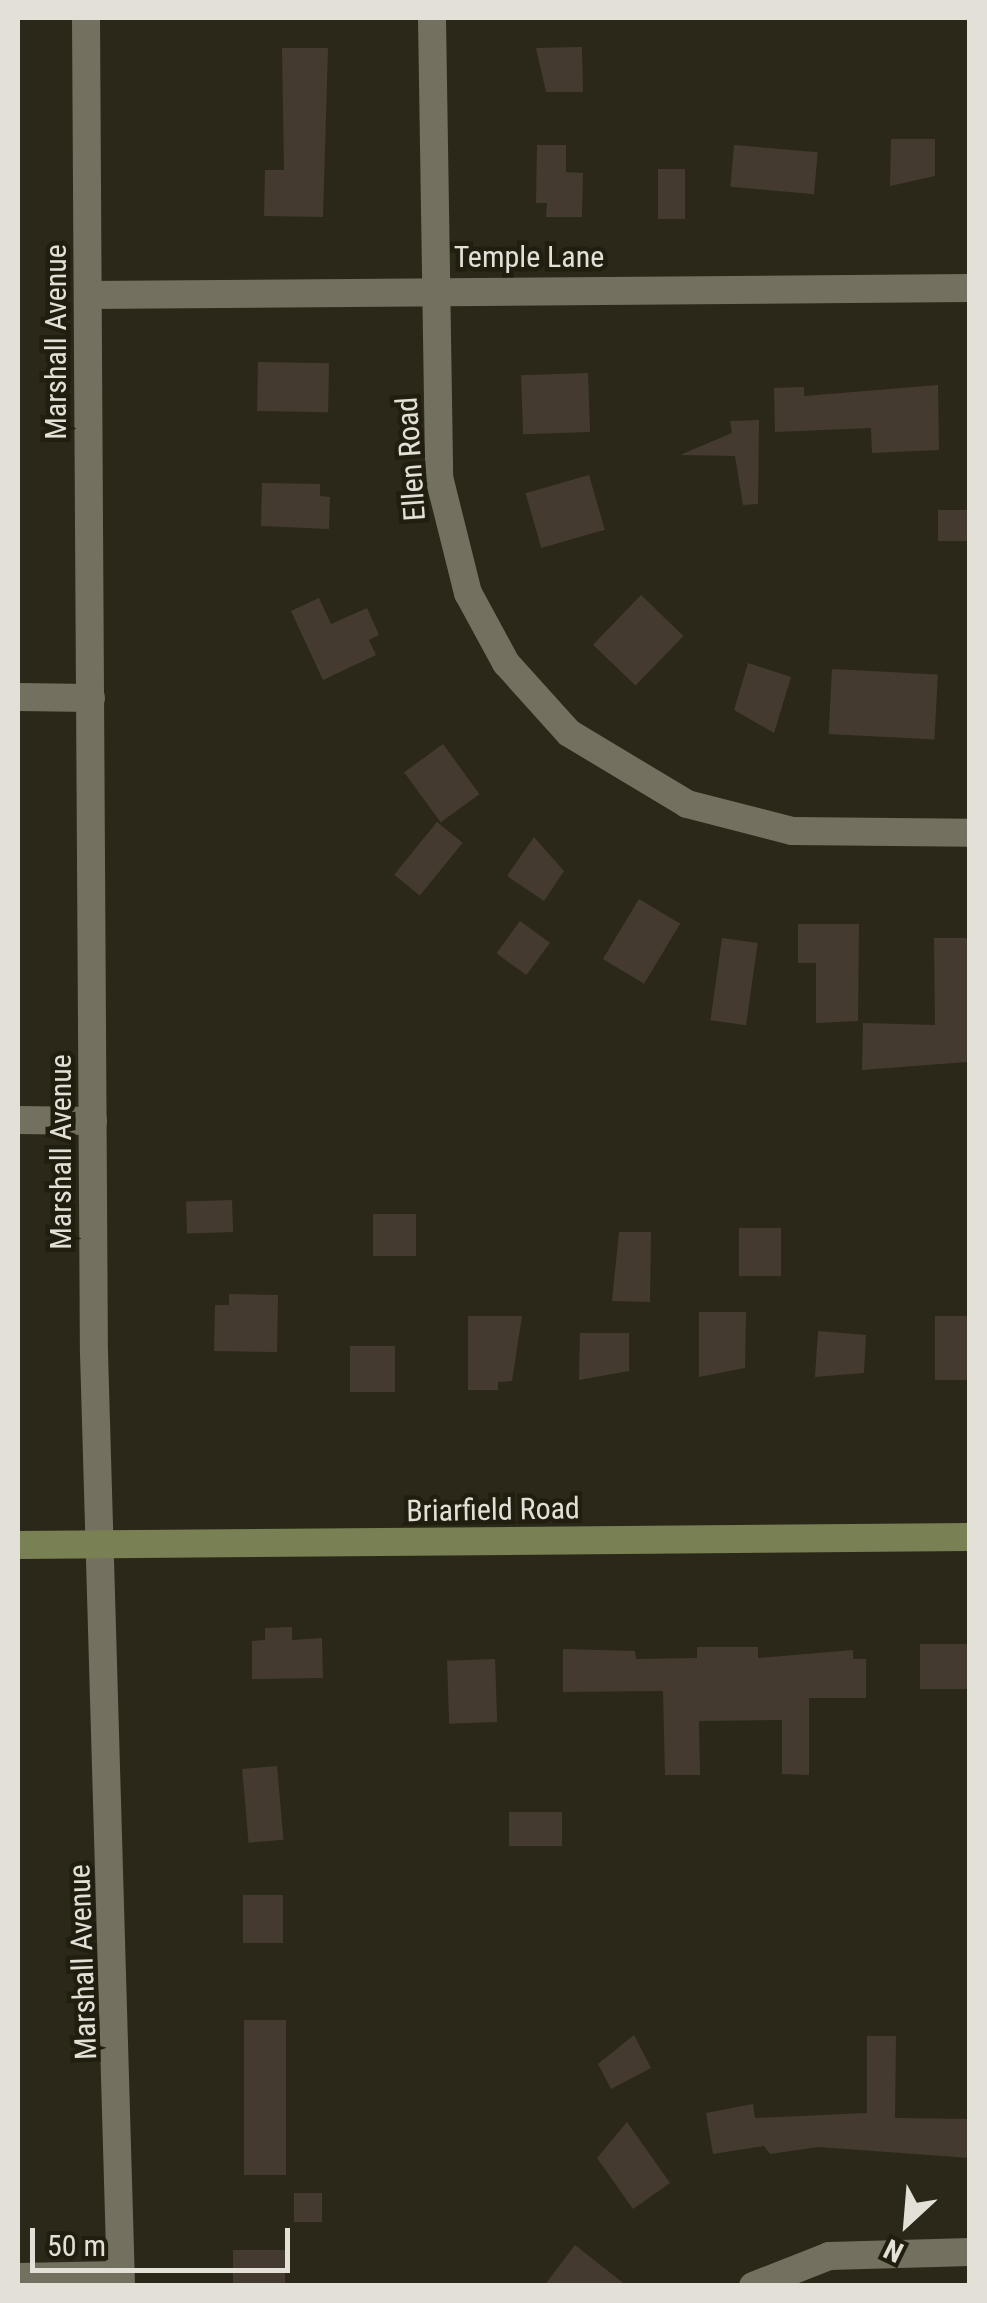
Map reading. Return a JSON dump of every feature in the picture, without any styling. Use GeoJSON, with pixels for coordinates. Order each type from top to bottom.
{"type":"FeatureCollection","features":[{"type":"Feature","properties":{"kind":"main road","name":"Briarfield Road"},"geometry":{"type":"LineString","coordinates":[[18,1546],[970,1538]]}},
{"type":"Feature","properties":{"kind":"street","name":"Marshall Avenue"},"geometry":{"type":"LineString","coordinates":[[86,18],[99,1546],[120,2280]]}},
{"type":"Feature","properties":{"kind":"street","name":"Ellen Road"},"geometry":{"type":"LineString","coordinates":[[432,18],[444,517],[479,618],[535,701],[606,761],[736,821],[849,834],[970,833]]}},
{"type":"Feature","properties":{"kind":"street","name":"Temple Lane"},"geometry":{"type":"LineString","coordinates":[[88,295],[970,288]]}},
{"type":"Feature","properties":{"kind":"street"},"geometry":{"type":"LineString","coordinates":[[18,698],[91,698]]}},
{"type":"Feature","properties":{"kind":"street"},"geometry":{"type":"LineString","coordinates":[[18,1120],[93,1121]]}},
{"type":"Feature","properties":{"kind":"street"},"geometry":{"type":"LineString","coordinates":[[753,2286],[829,2256],[970,2252]]}},
{"type":"Feature","properties":{"kind":"street"},"geometry":{"type":"LineString","coordinates":[[18,2278],[120,2280]]}},
{"type":"Feature","properties":{"kind":"building"},"geometry":{"type":"Polygon","coordinates":[[[582,47],[583,92],[546,92],[536,48],[582,47]]]}},
{"type":"Feature","properties":{"kind":"building"},"geometry":{"type":"Polygon","coordinates":[[[282,48],[328,48],[323,217],[264,216],[265,170],[284,170],[282,48]]]}},
{"type":"Feature","properties":{"kind":"building"},"geometry":{"type":"Polygon","coordinates":[[[891,139],[935,139],[935,176],[890,186],[891,139]]]}},
{"type":"Feature","properties":{"kind":"building"},"geometry":{"type":"Polygon","coordinates":[[[537,145],[566,145],[566,172],[583,173],[582,217],[546,217],[547,203],[536,203],[537,145]]]}},
{"type":"Feature","properties":{"kind":"building"},"geometry":{"type":"Polygon","coordinates":[[[734,145],[818,152],[814,194],[730,187],[734,145]]]}},
{"type":"Feature","properties":{"kind":"building"},"geometry":{"type":"Polygon","coordinates":[[[658,169],[685,169],[685,219],[658,219],[658,169]]]}},
{"type":"Feature","properties":{"kind":"building"},"geometry":{"type":"Polygon","coordinates":[[[258,362],[329,363],[328,412],[257,411],[258,362]]]}},
{"type":"Feature","properties":{"kind":"building"},"geometry":{"type":"Polygon","coordinates":[[[588,373],[590,432],[523,434],[521,375],[588,373]]]}},
{"type":"Feature","properties":{"kind":"building"},"geometry":{"type":"Polygon","coordinates":[[[938,385],[939,450],[872,453],[871,428],[775,432],[774,388],[804,387],[804,396],[938,385]]]}},
{"type":"Feature","properties":{"kind":"building"},"geometry":{"type":"Polygon","coordinates":[[[759,420],[758,504],[743,505],[735,456],[680,455],[732,433],[730,421],[759,420]]]}},
{"type":"Feature","properties":{"kind":"building"},"geometry":{"type":"Polygon","coordinates":[[[589,475],[605,530],[541,548],[526,493],[589,475]]]}},
{"type":"Feature","properties":{"kind":"building"},"geometry":{"type":"Polygon","coordinates":[[[262,483],[320,484],[320,496],[330,497],[329,529],[261,526],[262,483]]]}},
{"type":"Feature","properties":{"kind":"building"},"geometry":{"type":"Polygon","coordinates":[[[938,510],[970,510],[970,541],[938,541],[938,510]]]}},
{"type":"Feature","properties":{"kind":"building"},"geometry":{"type":"Polygon","coordinates":[[[641,595],[683,636],[636,686],[593,645],[641,595]]]}},
{"type":"Feature","properties":{"kind":"building"},"geometry":{"type":"Polygon","coordinates":[[[319,598],[331,624],[367,608],[379,635],[369,640],[376,655],[323,680],[291,611],[319,598]]]}},
{"type":"Feature","properties":{"kind":"building"},"geometry":{"type":"Polygon","coordinates":[[[748,663],[791,677],[774,733],[734,710],[748,663]]]}},
{"type":"Feature","properties":{"kind":"building"},"geometry":{"type":"Polygon","coordinates":[[[832,669],[938,675],[934,739],[829,734],[832,669]]]}},
{"type":"Feature","properties":{"kind":"building"},"geometry":{"type":"Polygon","coordinates":[[[443,744],[479,794],[441,822],[404,772],[443,744]]]}},
{"type":"Feature","properties":{"kind":"building"},"geometry":{"type":"Polygon","coordinates":[[[437,822],[463,843],[420,896],[394,875],[437,822]]]}},
{"type":"Feature","properties":{"kind":"building"},"geometry":{"type":"Polygon","coordinates":[[[534,837],[564,871],[544,901],[507,876],[534,837]]]}},
{"type":"Feature","properties":{"kind":"building"},"geometry":{"type":"Polygon","coordinates":[[[639,899],[680,924],[644,984],[603,959],[639,899]]]}},
{"type":"Feature","properties":{"kind":"building"},"geometry":{"type":"Polygon","coordinates":[[[520,921],[550,943],[526,975],[496,953],[520,921]]]}},
{"type":"Feature","properties":{"kind":"building"},"geometry":{"type":"Polygon","coordinates":[[[798,924],[859,924],[858,1021],[816,1023],[816,963],[798,963],[798,924]]]}},
{"type":"Feature","properties":{"kind":"building"},"geometry":{"type":"Polygon","coordinates":[[[722,938],[758,943],[746,1025],[710,1020],[722,938]]]}},
{"type":"Feature","properties":{"kind":"building"},"geometry":{"type":"Polygon","coordinates":[[[934,938],[966,938],[970,947],[967,1062],[862,1070],[863,1023],[935,1025],[934,938]]]}},
{"type":"Feature","properties":{"kind":"building"},"geometry":{"type":"Polygon","coordinates":[[[232,1200],[233,1232],[187,1234],[186,1202],[232,1200]]]}},
{"type":"Feature","properties":{"kind":"building"},"geometry":{"type":"Polygon","coordinates":[[[373,1214],[416,1214],[416,1256],[373,1256],[373,1214]]]}},
{"type":"Feature","properties":{"kind":"building"},"geometry":{"type":"Polygon","coordinates":[[[739,1228],[781,1228],[781,1276],[739,1276],[739,1228]]]}},
{"type":"Feature","properties":{"kind":"building"},"geometry":{"type":"Polygon","coordinates":[[[619,1232],[651,1232],[650,1302],[612,1301],[619,1232]]]}},
{"type":"Feature","properties":{"kind":"building"},"geometry":{"type":"Polygon","coordinates":[[[229,1294],[278,1295],[277,1352],[214,1351],[215,1305],[229,1305],[229,1294]]]}},
{"type":"Feature","properties":{"kind":"building"},"geometry":{"type":"Polygon","coordinates":[[[699,1312],[746,1312],[745,1368],[699,1377],[699,1312]]]}},
{"type":"Feature","properties":{"kind":"building"},"geometry":{"type":"Polygon","coordinates":[[[468,1316],[522,1316],[512,1381],[498,1382],[498,1390],[468,1390],[468,1316]]]}},
{"type":"Feature","properties":{"kind":"building"},"geometry":{"type":"Polygon","coordinates":[[[935,1316],[970,1316],[970,1380],[935,1380],[935,1316]]]}},
{"type":"Feature","properties":{"kind":"building"},"geometry":{"type":"Polygon","coordinates":[[[818,1331],[866,1335],[864,1373],[815,1377],[818,1331]]]}},
{"type":"Feature","properties":{"kind":"building"},"geometry":{"type":"Polygon","coordinates":[[[580,1333],[629,1333],[629,1371],[579,1380],[580,1333]]]}},
{"type":"Feature","properties":{"kind":"building"},"geometry":{"type":"Polygon","coordinates":[[[350,1346],[395,1346],[395,1392],[350,1392],[350,1346]]]}},
{"type":"Feature","properties":{"kind":"building"},"geometry":{"type":"Polygon","coordinates":[[[292,1627],[292,1640],[322,1638],[323,1678],[252,1679],[252,1641],[265,1640],[265,1628],[292,1627]]]}},
{"type":"Feature","properties":{"kind":"building"},"geometry":{"type":"Polygon","coordinates":[[[920,1644],[970,1644],[970,1689],[920,1689],[920,1644]]]}},
{"type":"Feature","properties":{"kind":"building"},"geometry":{"type":"Polygon","coordinates":[[[697,1647],[758,1647],[758,1658],[853,1650],[853,1659],[866,1659],[866,1698],[809,1698],[809,1775],[782,1774],[782,1720],[699,1721],[700,1775],[665,1775],[663,1691],[563,1692],[563,1649],[635,1651],[636,1659],[697,1658],[697,1647]]]}},
{"type":"Feature","properties":{"kind":"building"},"geometry":{"type":"Polygon","coordinates":[[[495,1659],[497,1722],[449,1724],[447,1661],[495,1659]]]}},
{"type":"Feature","properties":{"kind":"building"},"geometry":{"type":"Polygon","coordinates":[[[277,1766],[283,1840],[249,1843],[242,1769],[277,1766]]]}},
{"type":"Feature","properties":{"kind":"building"},"geometry":{"type":"Polygon","coordinates":[[[509,1812],[562,1812],[562,1846],[509,1846],[509,1812]]]}},
{"type":"Feature","properties":{"kind":"building"},"geometry":{"type":"Polygon","coordinates":[[[243,1895],[283,1895],[283,1943],[243,1943],[243,1895]]]}},
{"type":"Feature","properties":{"kind":"building"},"geometry":{"type":"Polygon","coordinates":[[[244,2020],[286,2020],[286,2175],[244,2175],[244,2020]]]}},
{"type":"Feature","properties":{"kind":"building"},"geometry":{"type":"Polygon","coordinates":[[[634,2035],[651,2068],[611,2089],[598,2064],[634,2035]]]}},
{"type":"Feature","properties":{"kind":"building"},"geometry":{"type":"Polygon","coordinates":[[[867,2036],[896,2036],[895,2118],[970,2119],[970,2158],[818,2147],[770,2154],[764,2146],[713,2154],[706,2113],[753,2104],[755,2118],[867,2113],[867,2036]]]}},
{"type":"Feature","properties":{"kind":"building"},"geometry":{"type":"Polygon","coordinates":[[[627,2122],[670,2183],[633,2209],[597,2158],[627,2122]]]}},
{"type":"Feature","properties":{"kind":"building"},"geometry":{"type":"Polygon","coordinates":[[[294,2193],[322,2193],[322,2222],[294,2222],[294,2193]]]}},
{"type":"Feature","properties":{"kind":"building"},"geometry":{"type":"Polygon","coordinates":[[[575,2245],[627,2286],[544,2286],[575,2245]]]}},
{"type":"Feature","properties":{"kind":"building"},"geometry":{"type":"Polygon","coordinates":[[[233,2250],[285,2250],[285,2286],[233,2286],[233,2250]]]}}]}
